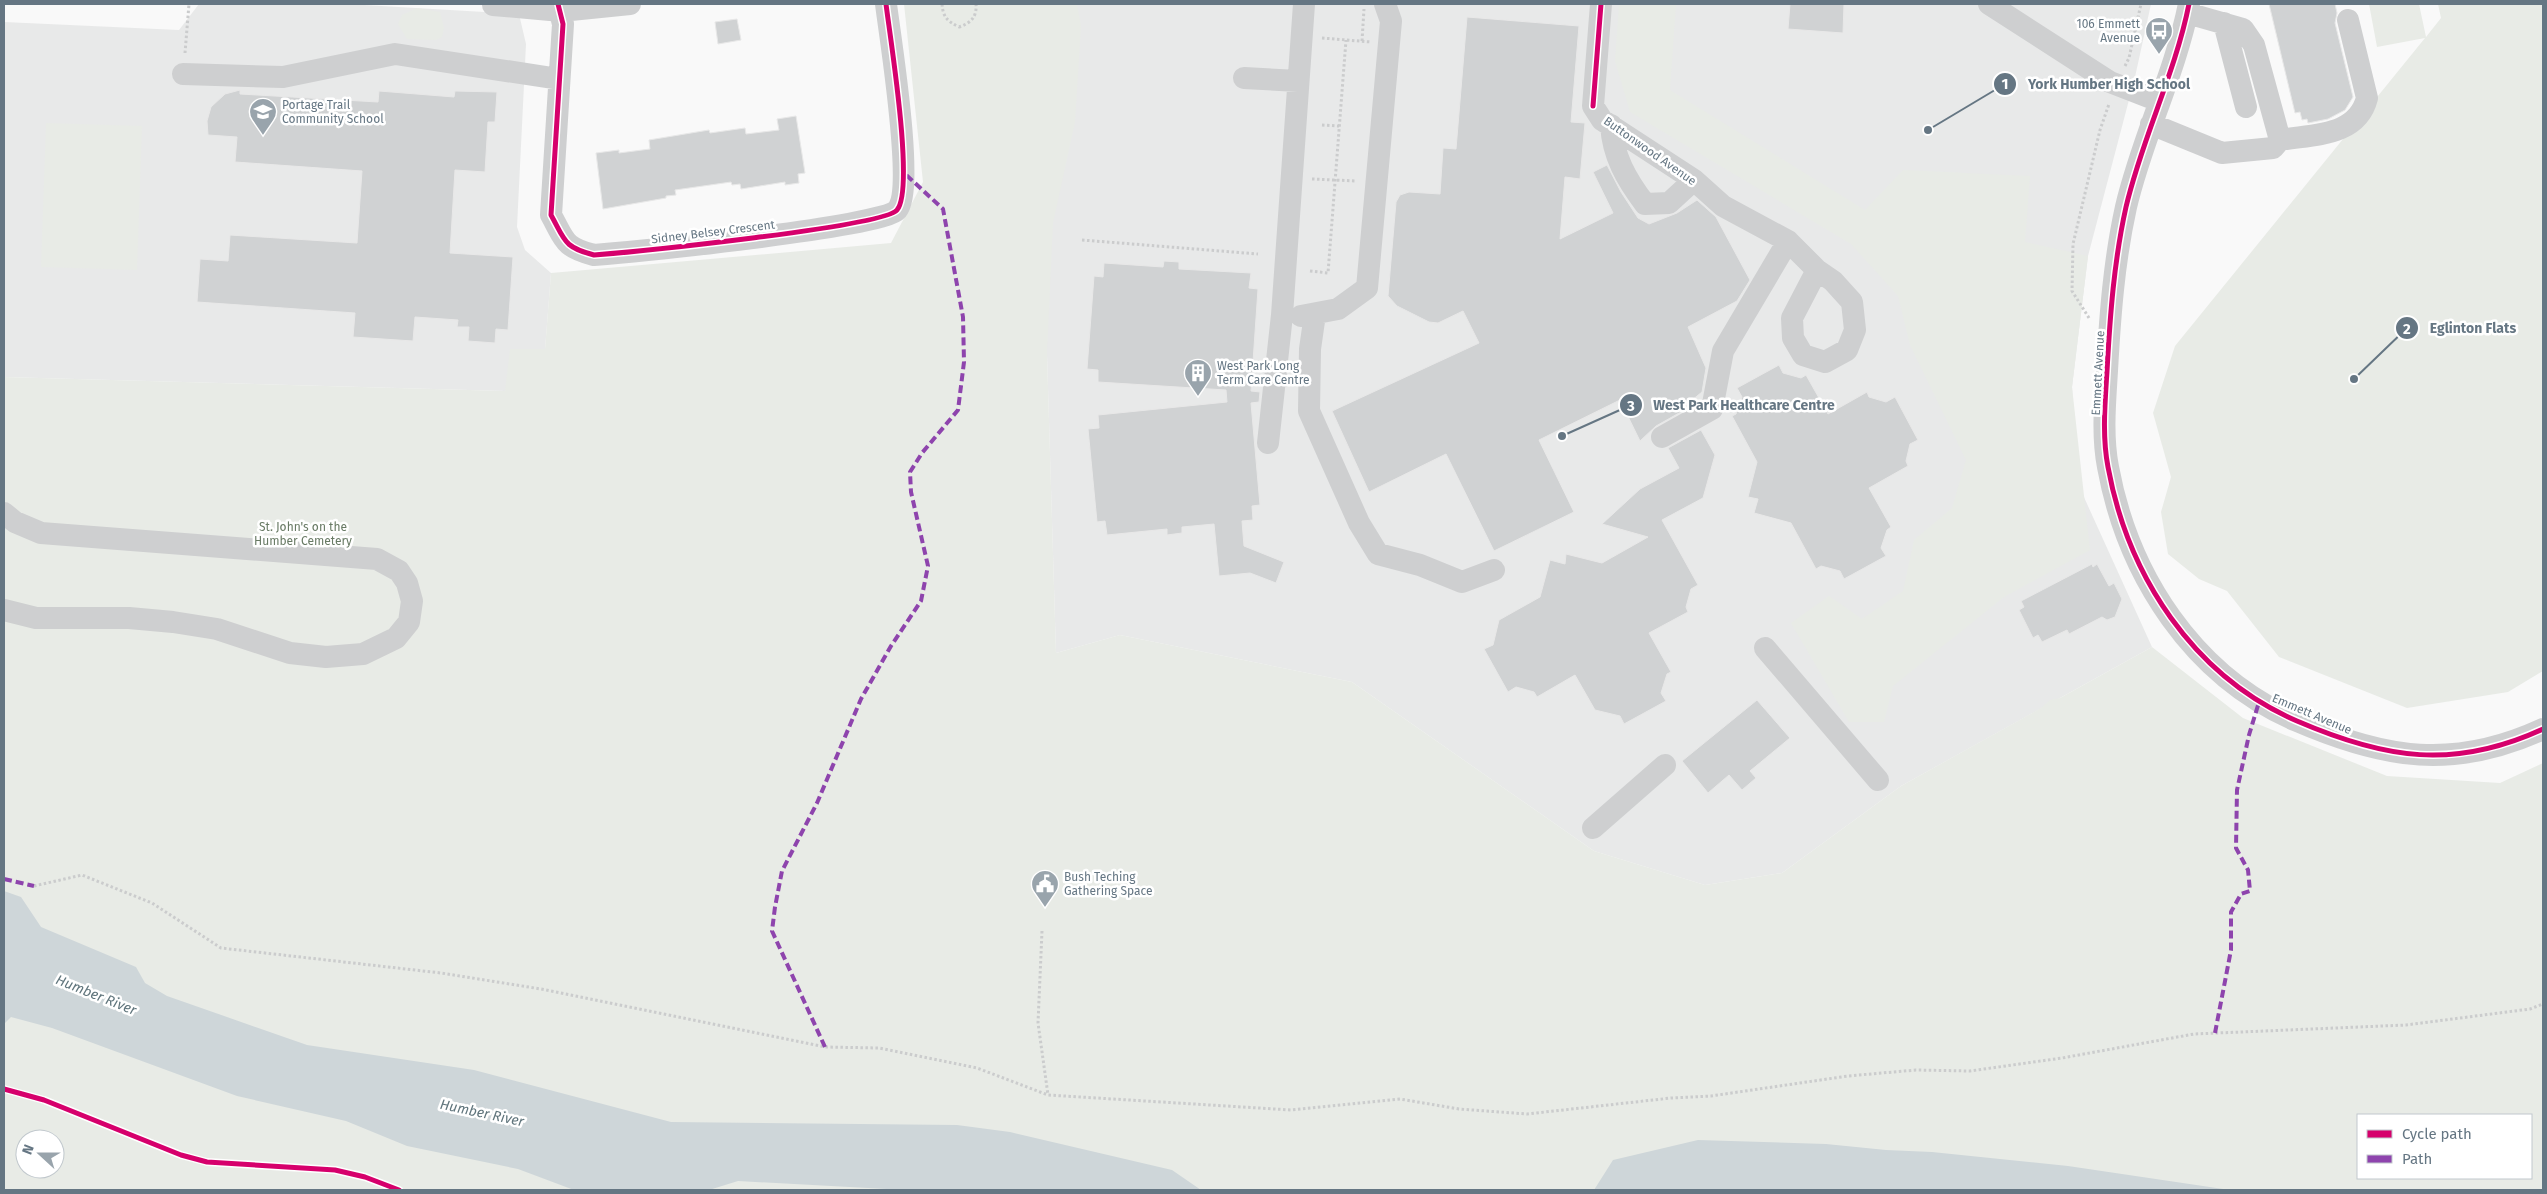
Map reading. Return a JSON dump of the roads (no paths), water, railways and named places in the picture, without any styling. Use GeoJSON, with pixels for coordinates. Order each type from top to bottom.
{"type":"FeatureCollection","features":[{"type":"Feature","properties":{"kind":"street"},"geometry":{"type":"LineString","coordinates":[[493,5],[560,8],[630,4]]}},
{"type":"Feature","properties":{"kind":"street","name":"Sidney Belsey Crescent"},"geometry":{"type":"LineString","coordinates":[[560,8],[563,24],[551,215],[563,239],[574,250],[594,255],[633,252],[864,222],[897,210],[902,197],[900,112],[886,4]]}},
{"type":"Feature","properties":{"kind":"street"},"geometry":{"type":"LineString","coordinates":[[1268,443],[1282,315],[1304,4]]}},
{"type":"Feature","properties":{"kind":"street"},"geometry":{"type":"LineString","coordinates":[[1282,315],[1315,314],[1338,309],[1368,288],[1391,21],[1386,4]]}},
{"type":"Feature","properties":{"kind":"street","name":"Buttonwood Avenue"},"geometry":{"type":"LineString","coordinates":[[1601,4],[1593,106],[1602,120],[1694,180],[1723,206],[1788,241],[1817,270]]}},
{"type":"Feature","properties":{"kind":"street"},"geometry":{"type":"LineString","coordinates":[[1989,4],[2115,84],[2160,101]]}},
{"type":"Feature","properties":{"kind":"street"},"geometry":{"type":"LineString","coordinates":[[2188,8],[2243,29],[2254,46],[2280,140]]}},
{"type":"Feature","properties":{"kind":"street","name":"Emmett Avenue"},"geometry":{"type":"LineString","coordinates":[[2188,8],[2176,54],[2133,182],[2118,246],[2108,353],[2105,435],[2108,465],[2119,517],[2134,554],[2166,614],[2186,639],[2212,665],[2249,695],[2276,712],[2362,746],[2417,756],[2473,753],[2521,739],[2543,729]]}},
{"type":"Feature","properties":{"kind":"street"},"geometry":{"type":"LineString","coordinates":[[2151,124],[2222,153],[2273,148],[2280,140],[2346,128],[2364,109],[2367,98],[2348,20]]}},
{"type":"Feature","properties":{"kind":"street"},"geometry":{"type":"LineString","coordinates":[[2224,23],[2246,107]]}},
{"type":"Feature","properties":{"kind":"street"},"geometry":{"type":"LineString","coordinates":[[183,74],[283,77],[395,54],[559,79]]}},
{"type":"Feature","properties":{"kind":"street"},"geometry":{"type":"LineString","coordinates":[[1244,78],[1298,81]]}},
{"type":"Feature","properties":{"kind":"street"},"geometry":{"type":"LineString","coordinates":[[1611,125],[1612,144],[1626,180],[1645,204],[1669,203],[1694,180]]}},
{"type":"Feature","properties":{"kind":"street"},"geometry":{"type":"LineString","coordinates":[[1662,436],[1712,409],[1723,351],[1788,241]]}},
{"type":"Feature","properties":{"kind":"street"},"geometry":{"type":"LineString","coordinates":[[1315,314],[1310,349],[1309,410],[1359,523],[1378,554],[1420,566],[1462,582],[1494,570]]}},
{"type":"Feature","properties":{"kind":"street"},"geometry":{"type":"LineString","coordinates":[[4,513],[15,522],[41,534],[377,559],[399,571],[407,583],[412,601],[409,622],[396,638],[363,654],[326,657],[290,653],[217,629],[173,622],[129,618],[36,618],[4,610]]}},
{"type":"Feature","properties":{"kind":"street"},"geometry":{"type":"LineString","coordinates":[[1765,648],[1878,780]]}},
{"type":"Feature","properties":{"kind":"street"},"geometry":{"type":"LineString","coordinates":[[1593,828],[1665,765]]}},
{"type":"Feature","properties":{"kind":"water","name":"Humber River"},"geometry":{"type":"Polygon","coordinates":[[[4,891],[21,897],[41,927],[136,967],[145,983],[167,996],[307,1045],[474,1070],[671,1122],[957,1125],[1010,1132],[1172,1170],[1201,1190],[905,1190],[738,1181],[709,1190],[574,1190],[518,1169],[407,1146],[346,1121],[237,1096],[52,1028],[11,1017],[4,1024],[4,891]]]}},
{"type":"Feature","properties":{"kind":"water"},"geometry":{"type":"Polygon","coordinates":[[[1698,1140],[1826,1144],[1932,1152],[2068,1166],[2230,1190],[1594,1190],[1613,1160],[1698,1140]]]}},
{"type":"Feature","properties":{"kind":"place","name":"106 Emmett Avenue"},"geometry":{"type":"Point","coordinates":[2159,55]}},
{"type":"Feature","properties":{"kind":"place","name":"York Humber High School"},"geometry":{"type":"Point","coordinates":[1928,130]}},
{"type":"Feature","properties":{"kind":"place","name":"Portage Trail Community School"},"geometry":{"type":"Point","coordinates":[263,136]}},
{"type":"Feature","properties":{"kind":"place","name":"Eglinton Flats"},"geometry":{"type":"Point","coordinates":[2354,379]}},
{"type":"Feature","properties":{"kind":"place","name":"West Park Long Term Care Centre"},"geometry":{"type":"Point","coordinates":[1198,397]}},
{"type":"Feature","properties":{"kind":"place","name":"West Park Healthcare Centre"},"geometry":{"type":"Point","coordinates":[1562,436]}},
{"type":"Feature","properties":{"kind":"place","name":"Bush Teching Gathering Space"},"geometry":{"type":"Point","coordinates":[1045,908]}},
{"type":"Feature","properties":{"kind":"park label","name":"St. John's on the Humber Cemetery"},"geometry":{"type":"Point","coordinates":[303,534]}}]}
